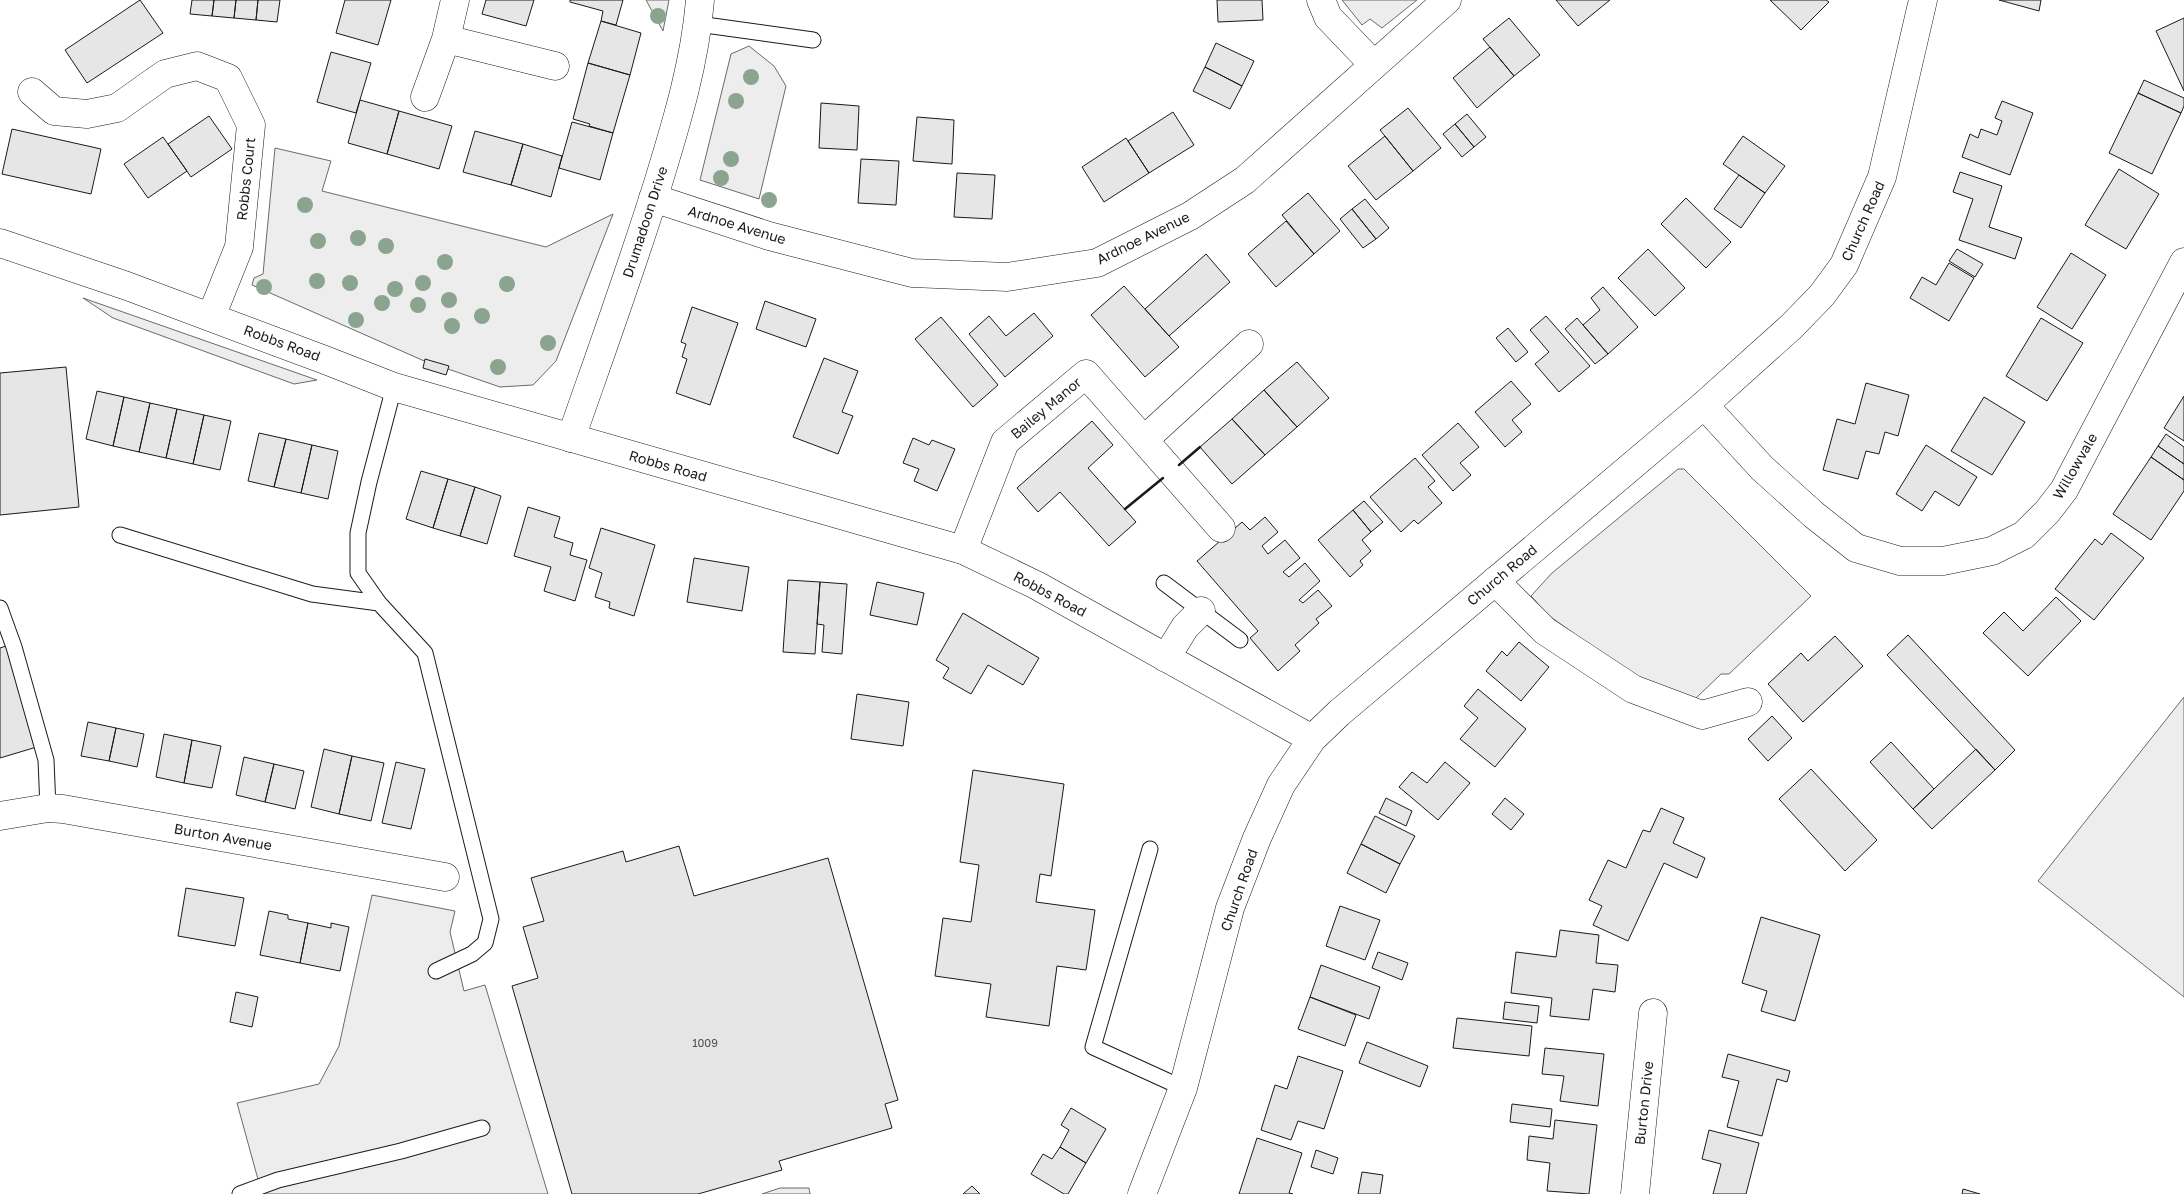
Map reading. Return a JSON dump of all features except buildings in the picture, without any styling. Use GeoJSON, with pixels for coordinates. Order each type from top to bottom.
{"type":"FeatureCollection","features":[{"type":"Feature","properties":{"kind":"street"},"geometry":{"type":"LineString","coordinates":[[425,97],[446,39],[455,0]]}},
{"type":"Feature","properties":{"kind":"street"},"geometry":{"type":"LineString","coordinates":[[1322,0],[1328,17],[1374,65]]}},
{"type":"Feature","properties":{"kind":"street","name":"Ardnoe Avenue"},"geometry":{"type":"LineString","coordinates":[[653,198],[769,236],[912,273],[1007,277],[1097,263],[1190,216],[1244,180],[1446,0]]}},
{"type":"Feature","properties":{"kind":"street","name":"Church Road"},"geometry":{"type":"LineString","coordinates":[[1142,1194],[1183,1088],[1230,908],[1257,838],[1281,785],[1312,739],[1338,713],[1704,405],[1792,326],[1822,295],[1844,265],[1882,177],[1923,0]]}},
{"type":"Feature","properties":{"kind":"street","name":"Drumadoon Drive"},"geometry":{"type":"LineString","coordinates":[[570,438],[653,198],[685,94],[699,12]]}},
{"type":"Feature","properties":{"kind":"street"},"geometry":{"type":"LineString","coordinates":[[446,39],[555,66]]}},
{"type":"Feature","properties":{"kind":"street","name":"Robbs Court"},"geometry":{"type":"LineString","coordinates":[[32,92],[54,110],[87,114],[117,108],[165,74],[197,66],[228,78],[251,125],[239,247],[211,317]]}},
{"type":"Feature","properties":{"kind":"street","name":"Robbs Road"},"geometry":{"type":"LineString","coordinates":[[0,243],[211,317],[394,387],[963,550],[1036,585],[1312,739]]}},
{"type":"Feature","properties":{"kind":"street","name":"Willowvale"},"geometry":{"type":"LineString","coordinates":[[1704,405],[1762,468],[1814,515],[1856,548],[1900,561],[1943,561],[1992,551],[2024,535],[2048,512],[2064,490],[2184,262]]}},
{"type":"Feature","properties":{"kind":"street"},"geometry":{"type":"LineString","coordinates":[[1144,439],[1249,344]]}},
{"type":"Feature","properties":{"kind":"street","name":"Bailey Manor"},"geometry":{"type":"LineString","coordinates":[[963,550],[1005,442],[1086,374],[1222,528]]}},
{"type":"Feature","properties":{"kind":"street"},"geometry":{"type":"LineString","coordinates":[[1495,581],[1545,631],[1633,689],[1702,715],[1748,702]]}},
{"type":"Feature","properties":{"kind":"street"},"geometry":{"type":"LineString","coordinates":[[1166,658],[1185,627],[1201,611]]}},
{"type":"Feature","properties":{"kind":"street","name":"Burton Avenue"},"geometry":{"type":"LineString","coordinates":[[0,816],[48,808],[63,808],[445,877]]}},
{"type":"Feature","properties":{"kind":"street","name":"Burton Drive"},"geometry":{"type":"LineString","coordinates":[[1635,1194],[1653,1013]]}},
{"type":"Feature","properties":{"kind":"lane"},"geometry":{"type":"LineString","coordinates":[[699,12],[813,40]]}},
{"type":"Feature","properties":{"kind":"lane"},"geometry":{"type":"LineString","coordinates":[[394,387],[369,482],[358,533],[358,573],[379,603],[425,653],[492,919],[485,943],[472,954],[436,971]]}},
{"type":"Feature","properties":{"kind":"lane"},"geometry":{"type":"LineString","coordinates":[[120,535],[312,594],[379,603]]}},
{"type":"Feature","properties":{"kind":"lane"},"geometry":{"type":"LineString","coordinates":[[1164,583],[1240,640]]}},
{"type":"Feature","properties":{"kind":"lane"},"geometry":{"type":"LineString","coordinates":[[0,608],[14,647],[46,760],[48,808]]}},
{"type":"Feature","properties":{"kind":"lane"},"geometry":{"type":"LineString","coordinates":[[1150,849],[1094,1046],[1183,1088]]}},
{"type":"Feature","properties":{"kind":"lane"},"geometry":{"type":"LineString","coordinates":[[240,1194],[278,1180],[401,1151],[482,1128]]}},
{"type":"Feature","properties":{"kind":"shaded area"},"geometry":{"type":"Polygon","coordinates":[[[646,0],[669,0],[663,31],[646,0]]]}},
{"type":"Feature","properties":{"kind":"shaded area"},"geometry":{"type":"Polygon","coordinates":[[[1342,0],[1417,0],[1382,28],[1370,19],[1362,25],[1342,0]]]}},
{"type":"Feature","properties":{"kind":"shaded area"},"geometry":{"type":"Polygon","coordinates":[[[749,46],[774,66],[786,86],[759,199],[700,180],[731,54],[749,46]]]}},
{"type":"Feature","properties":{"kind":"shaded area"},"geometry":{"type":"Polygon","coordinates":[[[275,148],[331,161],[322,191],[546,247],[613,214],[556,361],[533,385],[500,387],[422,360],[252,285],[254,278],[263,274],[275,148]]]}},
{"type":"Feature","properties":{"kind":"shaded area"},"geometry":{"type":"Polygon","coordinates":[[[83,298],[317,380],[294,384],[113,318],[83,298]]]}},
{"type":"Feature","properties":{"kind":"shaded area"},"geometry":{"type":"Polygon","coordinates":[[[1678,469],[1684,469],[1811,596],[1729,674],[1721,674],[1695,699],[1634,676],[1548,615],[1531,596],[1552,573],[1678,469]]]}},
{"type":"Feature","properties":{"kind":"shaded area"},"geometry":{"type":"Polygon","coordinates":[[[2184,697],[2184,997],[2038,881],[2184,697]]]}},
{"type":"Feature","properties":{"kind":"shaded area"},"geometry":{"type":"Polygon","coordinates":[[[372,895],[455,911],[450,932],[464,991],[485,985],[548,1194],[262,1194],[237,1103],[319,1084],[339,1046],[372,895]]]}},
{"type":"Feature","properties":{"kind":"shaded area"},"geometry":{"type":"Polygon","coordinates":[[[780,1188],[809,1188],[810,1194],[762,1194],[780,1188]]]}},
{"type":"Feature","properties":{"kind":"wall"},"geometry":{"type":"LineString","coordinates":[[1179,465],[1200,447]]}},
{"type":"Feature","properties":{"kind":"wall"},"geometry":{"type":"LineString","coordinates":[[1125,509],[1163,478]]}}]}
